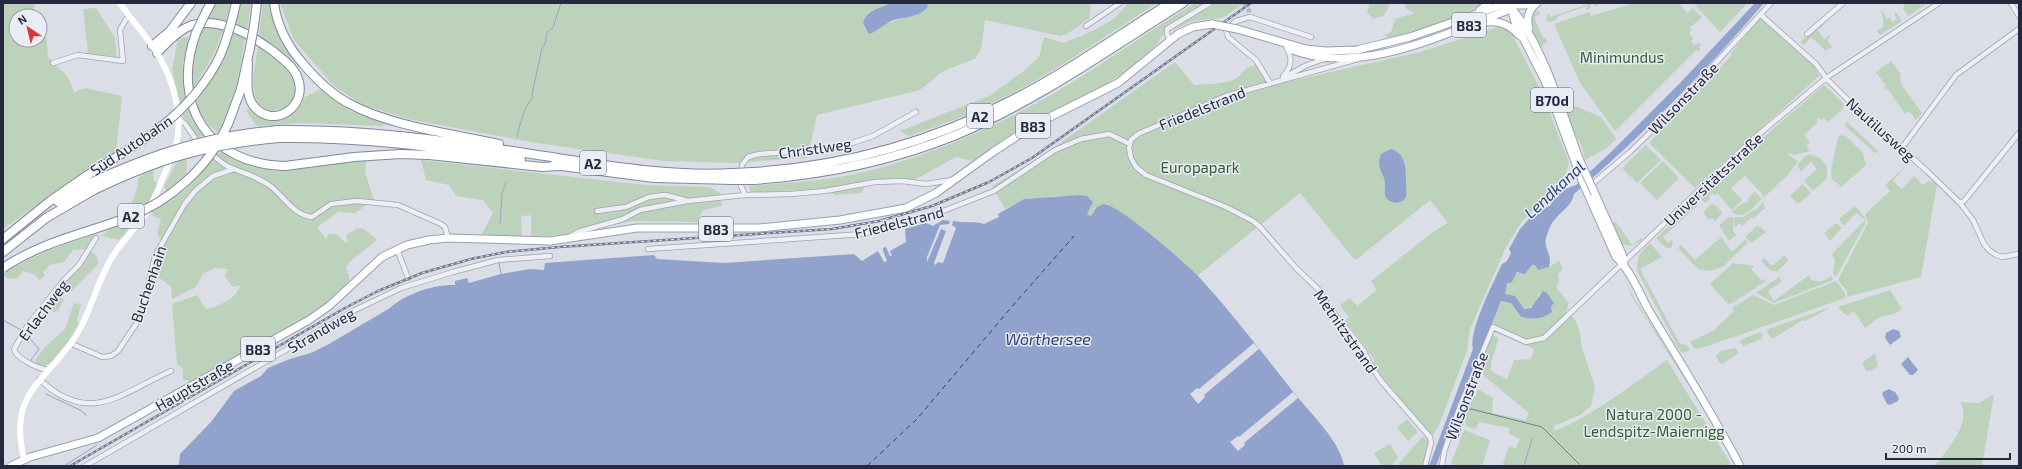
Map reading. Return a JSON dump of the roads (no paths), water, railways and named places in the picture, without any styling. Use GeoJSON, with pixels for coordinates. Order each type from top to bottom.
{"type":"FeatureCollection","features":[{"type":"Feature","properties":{"kind":"highway"},"geometry":{"type":"LineString","coordinates":[[155,49],[191,3]]}},
{"type":"Feature","properties":{"kind":"highway"},"geometry":{"type":"LineString","coordinates":[[211,3],[196,33],[188,56],[188,90],[196,114],[205,130],[217,143],[238,157],[270,165],[284,166],[378,154],[429,155],[542,167],[559,166]]}},
{"type":"Feature","properties":{"kind":"highway","name":"Süd Autobahn"},"geometry":{"type":"LineString","coordinates":[[3,239],[34,214],[90,183],[183,109],[202,86],[218,58],[236,3]]}},
{"type":"Feature","properties":{"kind":"highway","name":"A2"},"geometry":{"type":"LineString","coordinates":[[3,268],[39,247],[128,218],[165,198],[202,165],[220,142],[237,103],[248,63],[257,3]]}},
{"type":"Feature","properties":{"kind":"highway"},"geometry":{"type":"LineString","coordinates":[[274,3],[286,40],[317,80],[350,105],[380,117],[412,125],[448,137]]}},
{"type":"Feature","properties":{"kind":"highway","name":"A2"},"geometry":{"type":"LineString","coordinates":[[753,176],[855,159],[916,142],[948,130],[1011,101],[1039,86],[1170,3]]}},
{"type":"Feature","properties":{"kind":"highway","name":"A2"},"geometry":{"type":"LineString","coordinates":[[279,134],[368,139],[459,150],[559,166],[654,178],[802,176],[857,166],[907,152],[955,135],[1016,106],[1183,3]]}},
{"type":"Feature","properties":{"kind":"highway"},"geometry":{"type":"LineString","coordinates":[[155,49],[179,31],[201,22],[216,23],[238,30],[266,46],[286,61],[296,74],[301,88],[296,104],[284,114],[275,116],[264,114],[253,104],[248,89],[248,63]]}},
{"type":"Feature","properties":{"kind":"highway","name":"A2"},"geometry":{"type":"LineString","coordinates":[[3,252],[90,183],[129,165],[173,148],[217,138],[348,130],[448,137],[520,148],[538,155],[670,172],[733,177]]}},
{"type":"Feature","properties":{"kind":"main road"},"geometry":{"type":"LineString","coordinates":[[24,459],[20,437],[21,416],[27,396],[39,379],[70,343],[84,322],[102,276],[112,258],[154,199],[177,142],[177,116],[172,84],[155,49],[128,16],[120,3]]}},
{"type":"Feature","properties":{"kind":"main road"},"geometry":{"type":"LineString","coordinates":[[1439,28],[1486,7],[1489,3]]}},
{"type":"Feature","properties":{"kind":"main road","name":"B83"},"geometry":{"type":"LineString","coordinates":[[448,238],[532,241],[566,240],[607,231],[637,228],[759,228],[872,215],[912,206],[923,201],[1034,126],[1118,83],[1170,40],[1193,27],[1212,24],[1238,29],[1270,40],[1329,56],[1410,37],[1502,5],[1531,3]]}},
{"type":"Feature","properties":{"kind":"main road"},"geometry":{"type":"LineString","coordinates":[[1537,3],[1529,10],[1527,22],[1547,73]]}},
{"type":"Feature","properties":{"kind":"main road","name":"B83"},"geometry":{"type":"LineString","coordinates":[[1270,40],[1299,52],[1329,56],[1364,57],[1425,40],[1506,11],[1511,4]]}},
{"type":"Feature","properties":{"kind":"main road","name":"B70d"},"geometry":{"type":"LineString","coordinates":[[1511,4],[1515,22],[1545,81],[1592,195],[1622,254],[1624,264],[1649,310],[1722,430],[1740,466]]}},
{"type":"Feature","properties":{"kind":"main road","name":"B70d"},"geometry":{"type":"LineString","coordinates":[[1511,4],[1526,28],[1547,73],[1578,162]]}},
{"type":"Feature","properties":{"kind":"main road"},"geometry":{"type":"LineString","coordinates":[[1425,40],[1436,40],[1492,21],[1507,25],[1524,40]]}},
{"type":"Feature","properties":{"kind":"main road","name":"Hauptstraße"},"geometry":{"type":"LineString","coordinates":[[11,466],[24,459],[98,438],[309,320],[329,306],[377,261],[397,249],[422,241],[448,238]]}},
{"type":"Feature","properties":{"kind":"street"},"geometry":{"type":"LineString","coordinates":[[1086,26],[1120,3]]}},
{"type":"Feature","properties":{"kind":"street"},"geometry":{"type":"LineString","coordinates":[[1170,40],[1167,34],[1167,29],[1210,3]]}},
{"type":"Feature","properties":{"kind":"street","name":"Wilsonstraße"},"geometry":{"type":"LineString","coordinates":[[1589,187],[1630,152],[1664,119],[1771,3]]}},
{"type":"Feature","properties":{"kind":"street"},"geometry":{"type":"LineString","coordinates":[[1807,34],[1843,3]]}},
{"type":"Feature","properties":{"kind":"street","name":"Universitätsstraße"},"geometry":{"type":"LineString","coordinates":[[1493,327],[1526,342],[1544,338],[1624,264],[1752,140],[1826,78],[1939,3]]}},
{"type":"Feature","properties":{"kind":"street"},"geometry":{"type":"LineString","coordinates":[[2011,3],[2019,16]]}},
{"type":"Feature","properties":{"kind":"street","name":"Nautilusweg"},"geometry":{"type":"LineString","coordinates":[[1761,15],[1816,64],[1826,78],[1901,149],[1928,172],[1967,211],[1984,244],[1991,252],[2002,257],[2019,254]]}},
{"type":"Feature","properties":{"kind":"street"},"geometry":{"type":"LineString","coordinates":[[53,63],[78,55],[123,61],[120,30],[128,16]]}},
{"type":"Feature","properties":{"kind":"street"},"geometry":{"type":"LineString","coordinates":[[1270,83],[1256,60],[1228,37],[1226,30],[1236,21],[1250,17],[1311,37]]}},
{"type":"Feature","properties":{"kind":"street"},"geometry":{"type":"LineString","coordinates":[[1901,149],[1956,75],[2019,28]]}},
{"type":"Feature","properties":{"kind":"street"},"geometry":{"type":"LineString","coordinates":[[1279,80],[1290,66],[1290,55],[1286,47]]}},
{"type":"Feature","properties":{"kind":"street"},"geometry":{"type":"LineString","coordinates":[[1327,69],[1329,56]]}},
{"type":"Feature","properties":{"kind":"street","name":"Friedelstrand"},"geometry":{"type":"LineString","coordinates":[[1279,80],[1307,65],[1329,56]]}},
{"type":"Feature","properties":{"kind":"street","name":"Friedelstrand"},"geometry":{"type":"LineString","coordinates":[[648,249],[863,234],[928,216],[994,191],[1055,150],[1081,139],[1109,134],[1130,144],[1138,134],[1226,96],[1279,80],[1327,69],[1364,57]]}},
{"type":"Feature","properties":{"kind":"street","name":"Christlweg"},"geometry":{"type":"LineString","coordinates":[[745,195],[741,186],[742,165],[748,157],[759,154],[822,150],[843,146],[873,136],[916,112]]}},
{"type":"Feature","properties":{"kind":"street"},"geometry":{"type":"LineString","coordinates":[[177,116],[186,125],[198,143],[223,163],[264,181],[282,195],[292,208],[304,216],[312,217],[330,204],[342,202],[398,205],[441,224],[445,227],[448,238]]}},
{"type":"Feature","properties":{"kind":"street"},"geometry":{"type":"LineString","coordinates":[[1960,204],[2019,133]]}},
{"type":"Feature","properties":{"kind":"street","name":"Metnitzstrand"},"geometry":{"type":"LineString","coordinates":[[1130,144],[1131,158],[1136,166],[1146,175],[1226,207],[1253,221],[1296,268],[1318,289],[1327,304],[1364,351],[1373,369],[1381,380],[1430,437],[1431,443],[1425,466]]}},
{"type":"Feature","properties":{"kind":"street","name":"Buchenhain"},"geometry":{"type":"LineString","coordinates":[[70,343],[102,357],[111,356],[118,351],[140,318],[155,256],[184,205],[195,191],[213,176],[234,169]]}},
{"type":"Feature","properties":{"kind":"street"},"geometry":{"type":"LineString","coordinates":[[566,240],[578,232],[623,219],[640,210],[686,201],[745,195],[791,194],[825,191],[875,182],[903,181],[926,184],[954,180]]}},
{"type":"Feature","properties":{"kind":"street"},"geometry":{"type":"LineString","coordinates":[[597,211],[626,207],[650,197],[665,195],[686,201]]}},
{"type":"Feature","properties":{"kind":"street","name":"Erlachweg"},"geometry":{"type":"LineString","coordinates":[[47,370],[27,361],[16,354],[14,349],[28,325],[64,280],[79,265],[96,238]]}},
{"type":"Feature","properties":{"kind":"street"},"geometry":{"type":"LineString","coordinates":[[397,249],[408,278]]}},
{"type":"Feature","properties":{"kind":"street","name":"Strandweg"},"geometry":{"type":"LineString","coordinates":[[85,466],[355,310],[401,288],[498,260],[550,256]]}},
{"type":"Feature","properties":{"kind":"street","name":"Wilsonstraße"},"geometry":{"type":"LineString","coordinates":[[1442,466],[1444,452],[1460,406],[1493,327]]}},
{"type":"Feature","properties":{"kind":"street"},"geometry":{"type":"LineString","coordinates":[[39,379],[53,392],[75,401],[89,404],[119,398],[171,371]]}},
{"type":"Feature","properties":{"kind":"water"},"geometry":{"type":"Polygon","coordinates":[[[890,3],[927,3],[928,6],[922,12],[894,20],[869,34],[863,24],[867,15],[870,12],[890,3]]]}},
{"type":"Feature","properties":{"kind":"water"},"geometry":{"type":"Polygon","coordinates":[[[1755,3],[1764,3],[1673,102],[1649,126],[1574,194],[1569,204],[1554,220],[1546,238],[1545,242],[1550,258],[1549,267],[1538,270],[1535,265],[1532,265],[1525,274],[1517,272],[1512,282],[1507,284],[1505,294],[1515,296],[1524,309],[1531,308],[1543,291],[1547,293],[1554,303],[1551,307],[1552,312],[1533,319],[1525,318],[1521,317],[1511,303],[1501,301],[1436,466],[1429,466],[1473,349],[1472,341],[1478,319],[1502,264],[1507,261],[1511,253],[1509,249],[1520,229],[1539,208],[1545,208],[1551,205],[1552,197],[1557,192],[1576,185],[1613,150],[1680,83],[1755,3]]]}},
{"type":"Feature","properties":{"kind":"water"},"geometry":{"type":"Polygon","coordinates":[[[1391,149],[1400,154],[1406,171],[1406,195],[1404,200],[1396,203],[1390,201],[1385,196],[1385,182],[1379,164],[1381,154],[1391,149]]]}},
{"type":"Feature","properties":{"kind":"water","name":"Wörthersee"},"geometry":{"type":"Polygon","coordinates":[[[1079,195],[1087,196],[1093,202],[1087,214],[1091,216],[1097,207],[1103,204],[1111,206],[1152,235],[1199,277],[1324,428],[1337,447],[1344,466],[176,466],[179,464],[180,454],[211,422],[234,391],[261,376],[268,368],[290,359],[311,353],[390,308],[404,298],[429,288],[455,285],[455,281],[467,278],[469,283],[501,274],[530,269],[544,270],[545,263],[654,255],[657,259],[724,263],[854,254],[862,261],[878,251],[884,262],[887,261],[883,248],[886,247],[890,256],[892,256],[890,251],[906,242],[905,229],[926,223],[933,226],[943,220],[950,221],[949,224],[940,225],[927,257],[927,262],[941,229],[946,231],[934,263],[935,265],[938,262],[943,263],[956,228],[952,225],[953,221],[984,224],[999,217],[998,214],[1024,199],[1079,195]]]}},
{"type":"Feature","properties":{"kind":"water"},"geometry":{"type":"Polygon","coordinates":[[[1893,329],[1899,331],[1901,337],[1890,345],[1885,338],[1886,333],[1893,329]]]}},
{"type":"Feature","properties":{"kind":"water"},"geometry":{"type":"Polygon","coordinates":[[[1908,357],[1918,370],[1913,375],[1910,375],[1901,364],[1908,357]]]}},
{"type":"Feature","properties":{"kind":"water"},"geometry":{"type":"Polygon","coordinates":[[[1889,389],[1895,392],[1899,398],[1898,401],[1890,405],[1887,404],[1882,394],[1889,389]]]}},
{"type":"Feature","properties":{"kind":"waterway"},"geometry":{"type":"LineString","coordinates":[[517,137],[521,121],[533,97],[532,94],[547,32],[553,27],[561,3]]}},
{"type":"Feature","properties":{"kind":"waterway"},"geometry":{"type":"LineString","coordinates":[[500,224],[502,193],[506,183]]}},
{"type":"Feature","properties":{"kind":"waterway"},"geometry":{"type":"LineString","coordinates":[[499,263],[501,274]]}},
{"type":"Feature","properties":{"kind":"waterway"},"geometry":{"type":"LineString","coordinates":[[3,320],[21,330]]}},
{"type":"Feature","properties":{"kind":"waterway"},"geometry":{"type":"LineString","coordinates":[[26,334],[39,349],[31,360]]}},
{"type":"Feature","properties":{"kind":"waterway"},"geometry":{"type":"LineString","coordinates":[[46,394],[80,410],[86,415]]}},
{"type":"Feature","properties":{"kind":"waterway"},"geometry":{"type":"LineString","coordinates":[[1524,466],[1532,439]]}},
{"type":"Feature","properties":{"kind":"waterway"},"geometry":{"type":"LineString","coordinates":[[64,466],[97,445]]}},
{"type":"Feature","properties":{"kind":"tunnel"},"geometry":{"type":"LineString","coordinates":[[1244,3],[1249,10],[1250,17]]}},
{"type":"Feature","properties":{"kind":"tram line"},"geometry":{"type":"LineString","coordinates":[[1458,437],[1467,410],[1471,409],[1542,427],[1581,466]]}},
{"type":"Feature","properties":{"kind":"railway"},"geometry":{"type":"LineString","coordinates":[[70,466],[345,308],[378,291],[422,273],[471,259],[506,252],[559,247],[832,229],[879,221],[932,206],[989,182],[1032,158],[1251,3]]}},
{"type":"Feature","properties":{"kind":"park label","name":"Minimundus"},"geometry":{"type":"Point","coordinates":[1622,57]}},
{"type":"Feature","properties":{"kind":"park label","name":"Europapark"},"geometry":{"type":"Point","coordinates":[1200,167]}},
{"type":"Feature","properties":{"kind":"park label","name":"Natura 2000 - Lendspitz-Maiernigg"},"geometry":{"type":"Point","coordinates":[1654,422]}},
{"type":"Feature","properties":{"kind":"water label","name":"Lendkanal"},"geometry":{"type":"Point","coordinates":[1554,189]}}]}
